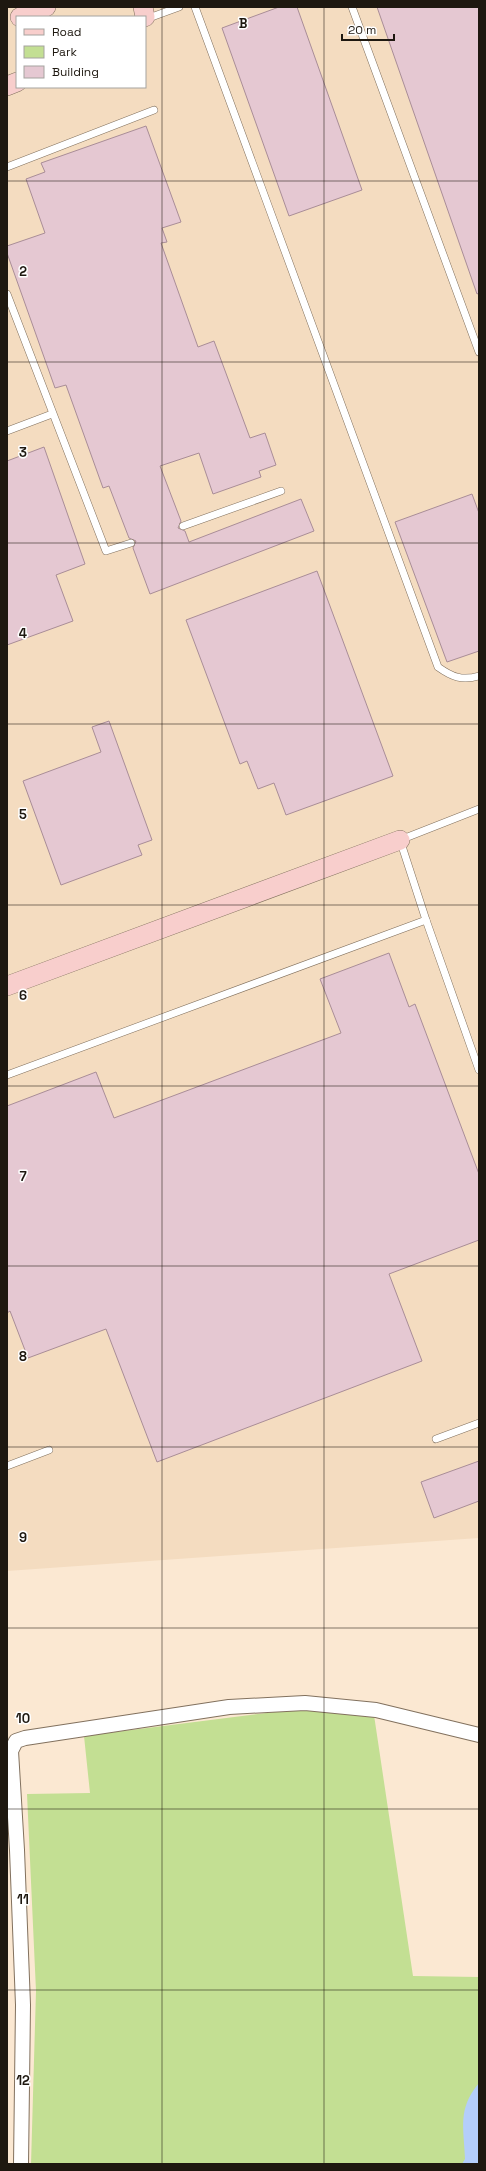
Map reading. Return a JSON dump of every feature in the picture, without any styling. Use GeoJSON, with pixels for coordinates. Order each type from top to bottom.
{"type":"FeatureCollection","features":[{"type":"Feature","properties":{"kind":"street"},"geometry":{"type":"LineString","coordinates":[[23,16],[46,7]]}},
{"type":"Feature","properties":{"kind":"street"},"geometry":{"type":"LineString","coordinates":[[7,986],[400,840]]}},
{"type":"Feature","properties":{"kind":"street"},"geometry":{"type":"LineString","coordinates":[[21,2164],[23,2005],[17,1850],[10,1746],[25,1738],[229,1707],[305,1703],[376,1710],[479,1734]]}},
{"type":"Feature","properties":{"kind":"lane"},"geometry":{"type":"LineString","coordinates":[[146,18],[179,7]]}},
{"type":"Feature","properties":{"kind":"lane"},"geometry":{"type":"LineString","coordinates":[[195,7],[438,667],[450,676],[466,679],[479,676]]}},
{"type":"Feature","properties":{"kind":"lane"},"geometry":{"type":"LineString","coordinates":[[352,7],[479,352]]}},
{"type":"Feature","properties":{"kind":"lane"},"geometry":{"type":"LineString","coordinates":[[7,167],[154,110]]}},
{"type":"Feature","properties":{"kind":"lane"},"geometry":{"type":"LineString","coordinates":[[7,294],[106,551],[131,543]]}},
{"type":"Feature","properties":{"kind":"lane"},"geometry":{"type":"LineString","coordinates":[[7,431],[52,414]]}},
{"type":"Feature","properties":{"kind":"lane"},"geometry":{"type":"LineString","coordinates":[[183,526],[281,491]]}},
{"type":"Feature","properties":{"kind":"lane"},"geometry":{"type":"LineString","coordinates":[[479,809],[400,840],[426,920],[479,1070]]}},
{"type":"Feature","properties":{"kind":"lane"},"geometry":{"type":"LineString","coordinates":[[7,1075],[426,920]]}},
{"type":"Feature","properties":{"kind":"lane"},"geometry":{"type":"LineString","coordinates":[[436,1439],[479,1423]]}},
{"type":"Feature","properties":{"kind":"lane"},"geometry":{"type":"LineString","coordinates":[[7,1466],[49,1450]]}},
{"type":"Feature","properties":{"kind":"shaded area"},"geometry":{"type":"Polygon","coordinates":[[[7,7],[479,7],[479,1538],[7,1571],[7,7]]]}},
{"type":"Feature","properties":{"kind":"green space"},"geometry":{"type":"Polygon","coordinates":[[[298,1709],[374,1715],[413,1976],[479,1977],[479,2164],[31,2164],[36,1991],[27,1794],[90,1793],[84,1736],[298,1709]]]}},
{"type":"Feature","properties":{"kind":"water"},"geometry":{"type":"Polygon","coordinates":[[[479,2083],[479,2164],[462,2164],[465,2159],[463,2119],[467,2101],[479,2083]]]}},
{"type":"Feature","properties":{"kind":"building"},"geometry":{"type":"Polygon","coordinates":[[[279,7],[297,7],[362,190],[289,216],[222,28],[279,7]]]}},
{"type":"Feature","properties":{"kind":"building"},"geometry":{"type":"Polygon","coordinates":[[[377,7],[479,7],[479,293],[477,294],[377,7]]]}},
{"type":"Feature","properties":{"kind":"building"},"geometry":{"type":"Polygon","coordinates":[[[146,126],[181,222],[162,228],[167,242],[161,243],[198,347],[214,341],[250,438],[265,433],[276,465],[259,471],[261,477],[213,494],[199,453],[160,466],[181,521],[178,528],[185,531],[189,542],[301,499],[314,531],[150,594],[133,548],[136,541],[129,538],[109,486],[103,488],[66,385],[55,388],[7,253],[7,246],[45,233],[26,179],[45,172],[41,163],[146,126]]]}},
{"type":"Feature","properties":{"kind":"building"},"geometry":{"type":"Polygon","coordinates":[[[44,447],[85,564],[56,575],[73,621],[7,645],[7,461],[44,447]]]}},
{"type":"Feature","properties":{"kind":"building"},"geometry":{"type":"Polygon","coordinates":[[[472,494],[479,513],[479,651],[447,662],[395,522],[472,494]]]}},
{"type":"Feature","properties":{"kind":"building"},"geometry":{"type":"Polygon","coordinates":[[[317,571],[393,776],[286,815],[274,783],[258,789],[247,761],[240,764],[186,620],[317,571]]]}},
{"type":"Feature","properties":{"kind":"building"},"geometry":{"type":"Polygon","coordinates":[[[109,721],[152,840],[138,845],[142,855],[61,885],[23,781],[101,752],[92,727],[109,721]]]}},
{"type":"Feature","properties":{"kind":"building"},"geometry":{"type":"Polygon","coordinates":[[[389,953],[409,1007],[415,1004],[479,1174],[479,1240],[389,1274],[422,1361],[157,1462],[106,1329],[28,1358],[10,1311],[7,1313],[7,1106],[96,1072],[114,1118],[341,1033],[320,979],[389,953]]]}},
{"type":"Feature","properties":{"kind":"building"},"geometry":{"type":"Polygon","coordinates":[[[479,1461],[479,1501],[434,1518],[421,1482],[479,1461]]]}}]}
